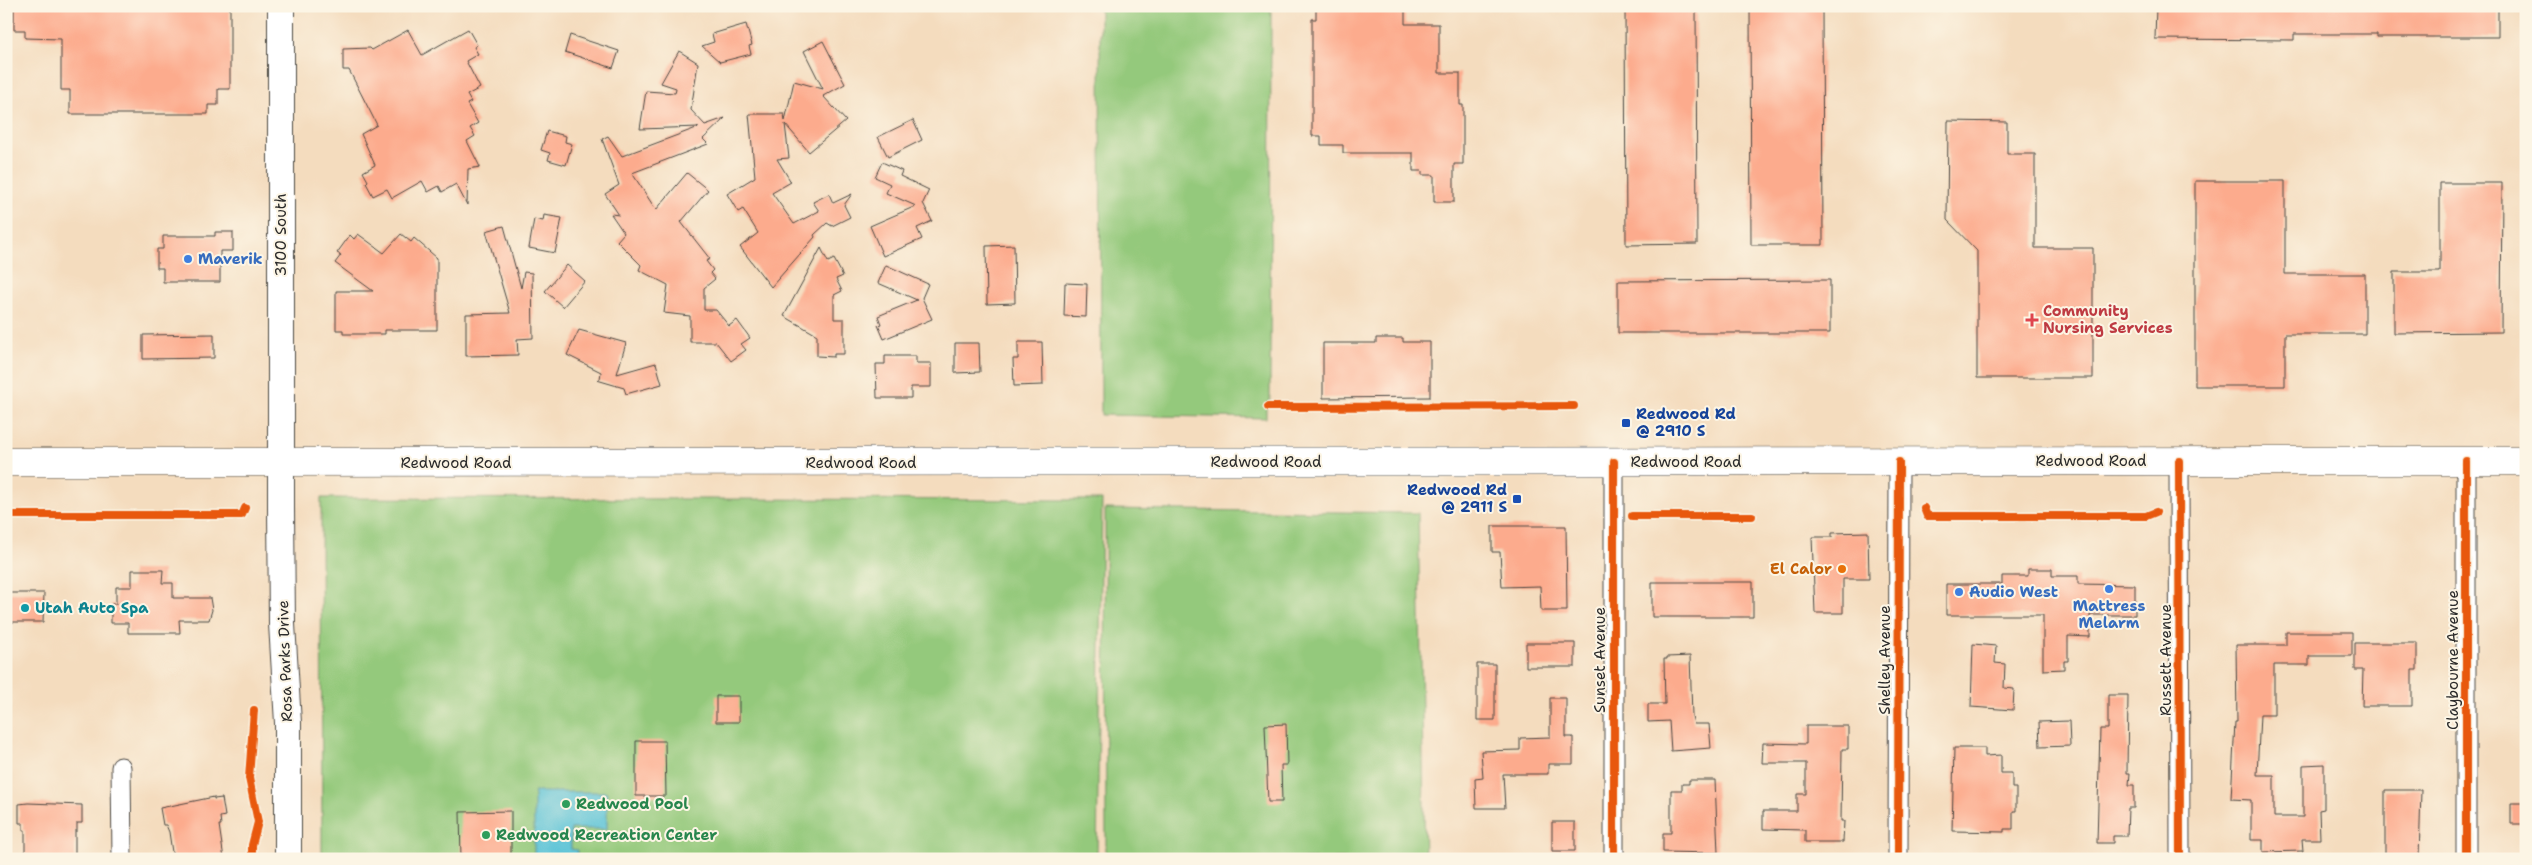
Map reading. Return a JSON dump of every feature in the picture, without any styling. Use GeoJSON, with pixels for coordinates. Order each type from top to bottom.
{"type":"FeatureCollection","features":[{"type":"Feature","properties":{"kind":"main road","name":"3100 South"},"geometry":{"type":"LineString","coordinates":[[281,6],[281,463]]}},
{"type":"Feature","properties":{"kind":"main road","name":"Redwood Road"},"geometry":{"type":"LineString","coordinates":[[6,462],[2526,461]]}},
{"type":"Feature","properties":{"kind":"main road","name":"Rosa Parks Drive"},"geometry":{"type":"LineString","coordinates":[[281,463],[282,624],[288,722],[288,859]]}},
{"type":"Feature","properties":{"kind":"street","name":"Russett Avenue"},"geometry":{"type":"LineString","coordinates":[[2180,461],[2180,859]]}},
{"type":"Feature","properties":{"kind":"street","name":"Claybourne Avenue"},"geometry":{"type":"LineString","coordinates":[[2466,461],[2466,859]]}},
{"type":"Feature","properties":{"kind":"street","name":"Sunset Avenue"},"geometry":{"type":"LineString","coordinates":[[1614,462],[1614,859]]}},
{"type":"Feature","properties":{"kind":"street","name":"Shelley Avenue"},"geometry":{"type":"LineString","coordinates":[[1898,859],[1899,462]]}},
{"type":"Feature","properties":{"kind":"street"},"geometry":{"type":"LineString","coordinates":[[121,767],[122,859]]}},
{"type":"Feature","properties":{"kind":"green space"},"geometry":{"type":"Polygon","coordinates":[[[1100,6],[1271,6],[1270,402],[1266,403],[1266,418],[1101,415],[1100,6]]]}},
{"type":"Feature","properties":{"kind":"green space"},"geometry":{"type":"Polygon","coordinates":[[[321,498],[1102,500],[1097,859],[322,859],[321,498]]]}},
{"type":"Feature","properties":{"kind":"green space"},"geometry":{"type":"Polygon","coordinates":[[[1105,509],[1418,513],[1425,859],[1106,859],[1105,509]]]}},
{"type":"Feature","properties":{"kind":"water"},"geometry":{"type":"Polygon","coordinates":[[[534,792],[607,792],[607,829],[571,829],[571,849],[577,850],[577,859],[534,859],[534,792]]]}},
{"type":"Feature","properties":{"kind":"building"},"geometry":{"type":"Polygon","coordinates":[[[14,6],[230,6],[230,89],[218,89],[218,105],[208,105],[208,114],[70,114],[70,90],[61,90],[61,39],[25,38],[25,30],[14,30],[14,6]]]}},
{"type":"Feature","properties":{"kind":"building"},"geometry":{"type":"Polygon","coordinates":[[[1316,6],[1405,6],[1405,24],[1439,24],[1439,73],[1460,73],[1460,105],[1463,105],[1463,164],[1454,164],[1454,202],[1434,202],[1434,175],[1422,175],[1422,171],[1413,171],[1413,153],[1343,153],[1343,145],[1321,145],[1321,136],[1312,136],[1312,19],[1316,19],[1316,6]]]}},
{"type":"Feature","properties":{"kind":"building"},"geometry":{"type":"Polygon","coordinates":[[[1625,6],[1696,6],[1697,244],[1626,245],[1625,6]]]}},
{"type":"Feature","properties":{"kind":"building"},"geometry":{"type":"Polygon","coordinates":[[[1750,6],[1822,6],[1823,245],[1751,245],[1750,6]]]}},
{"type":"Feature","properties":{"kind":"building"},"geometry":{"type":"Polygon","coordinates":[[[2156,6],[2498,6],[2498,37],[2377,37],[2377,34],[2294,34],[2294,40],[2155,39],[2156,6]]]}},
{"type":"Feature","properties":{"kind":"building"},"geometry":{"type":"Polygon","coordinates":[[[746,24],[752,45],[749,46],[751,54],[720,62],[702,46],[714,42],[712,34],[746,24]]]}},
{"type":"Feature","properties":{"kind":"building"},"geometry":{"type":"Polygon","coordinates":[[[468,29],[477,45],[474,47],[478,54],[466,61],[480,88],[467,95],[471,102],[467,104],[478,123],[470,128],[475,136],[467,141],[480,167],[468,169],[467,205],[456,184],[442,192],[439,186],[428,192],[422,181],[392,198],[387,189],[373,196],[363,172],[375,165],[361,134],[377,125],[349,70],[343,70],[343,49],[370,48],[372,50],[408,30],[422,55],[468,29]]]}},
{"type":"Feature","properties":{"kind":"building"},"geometry":{"type":"Polygon","coordinates":[[[570,35],[619,51],[613,68],[565,52],[570,35]]]}},
{"type":"Feature","properties":{"kind":"building"},"geometry":{"type":"Polygon","coordinates":[[[823,41],[845,84],[823,96],[846,121],[809,152],[785,124],[789,158],[777,159],[791,182],[772,193],[794,224],[819,211],[813,202],[829,194],[833,203],[852,194],[844,205],[850,217],[832,226],[827,223],[814,235],[815,237],[771,287],[740,247],[758,233],[743,209],[738,212],[727,194],[755,177],[749,114],[784,114],[785,121],[794,81],[823,89],[804,51],[823,41]]]}},
{"type":"Feature","properties":{"kind":"building"},"geometry":{"type":"Polygon","coordinates":[[[679,51],[698,63],[691,110],[705,125],[725,118],[703,139],[708,144],[632,173],[656,210],[687,173],[708,190],[681,222],[710,259],[706,261],[713,270],[710,273],[715,279],[704,288],[704,310],[716,310],[729,326],[737,320],[750,338],[741,344],[746,350],[731,361],[716,342],[690,342],[690,316],[664,313],[668,285],[639,270],[641,265],[617,241],[624,233],[611,214],[619,215],[605,194],[619,185],[602,139],[608,136],[622,156],[699,127],[640,129],[646,91],[675,93],[676,88],[661,83],[679,51]]]}},
{"type":"Feature","properties":{"kind":"building"},"geometry":{"type":"Polygon","coordinates":[[[913,120],[922,140],[888,157],[878,137],[913,120]]]}},
{"type":"Feature","properties":{"kind":"building"},"geometry":{"type":"Polygon","coordinates":[[[1948,121],[2007,122],[2007,154],[2035,154],[2035,248],[2093,248],[2093,378],[1977,378],[1977,251],[1947,220],[1948,121]]]}},
{"type":"Feature","properties":{"kind":"building"},"geometry":{"type":"Polygon","coordinates":[[[547,131],[566,136],[565,142],[572,144],[566,165],[548,160],[550,153],[541,150],[547,131]]]}},
{"type":"Feature","properties":{"kind":"building"},"geometry":{"type":"Polygon","coordinates":[[[882,162],[902,171],[900,176],[929,190],[923,203],[932,221],[917,228],[922,239],[883,256],[870,226],[916,206],[886,193],[890,184],[875,177],[882,162]]]}},
{"type":"Feature","properties":{"kind":"building"},"geometry":{"type":"Polygon","coordinates":[[[2195,181],[2285,181],[2285,274],[2365,274],[2365,334],[2285,334],[2285,386],[2195,386],[2195,181]]]}},
{"type":"Feature","properties":{"kind":"building"},"geometry":{"type":"Polygon","coordinates":[[[2440,183],[2502,183],[2501,332],[2394,333],[2394,272],[2440,272],[2440,183]]]}},
{"type":"Feature","properties":{"kind":"building"},"geometry":{"type":"Polygon","coordinates":[[[544,215],[562,218],[555,253],[529,248],[534,219],[543,221],[544,215]]]}},
{"type":"Feature","properties":{"kind":"building"},"geometry":{"type":"Polygon","coordinates":[[[504,226],[521,288],[524,272],[532,273],[533,338],[517,339],[518,355],[466,356],[466,314],[510,313],[486,231],[504,226]]]}},
{"type":"Feature","properties":{"kind":"building","name":"Maverik"},"geometry":{"type":"Polygon","coordinates":[[[215,232],[233,232],[233,251],[220,251],[220,282],[163,282],[163,268],[157,268],[157,249],[163,249],[163,236],[215,236],[215,232]]]}},
{"type":"Feature","properties":{"kind":"building"},"geometry":{"type":"Polygon","coordinates":[[[358,234],[384,253],[401,234],[411,242],[414,238],[437,258],[437,330],[385,330],[385,334],[343,334],[343,330],[336,330],[336,291],[373,291],[335,263],[341,255],[337,253],[350,235],[354,239],[358,234]]]}},
{"type":"Feature","properties":{"kind":"building"},"geometry":{"type":"Polygon","coordinates":[[[1014,245],[1015,303],[987,304],[986,246],[1014,245]]]}},
{"type":"Feature","properties":{"kind":"building"},"geometry":{"type":"Polygon","coordinates":[[[821,248],[828,262],[834,259],[843,276],[836,279],[842,291],[834,295],[834,319],[844,319],[844,354],[834,354],[834,357],[817,356],[817,335],[784,316],[821,248]]]}},
{"type":"Feature","properties":{"kind":"building"},"geometry":{"type":"Polygon","coordinates":[[[567,265],[585,281],[563,307],[545,291],[567,265]]]}},
{"type":"Feature","properties":{"kind":"building"},"geometry":{"type":"Polygon","coordinates":[[[886,265],[928,284],[922,298],[932,319],[884,339],[878,325],[881,324],[878,316],[917,300],[878,283],[886,265]]]}},
{"type":"Feature","properties":{"kind":"building"},"geometry":{"type":"Polygon","coordinates":[[[1830,280],[1830,333],[1618,333],[1618,281],[1830,280]]]}},
{"type":"Feature","properties":{"kind":"building"},"geometry":{"type":"Polygon","coordinates":[[[1065,283],[1087,284],[1086,317],[1064,316],[1065,283]]]}},
{"type":"Feature","properties":{"kind":"building"},"geometry":{"type":"Polygon","coordinates":[[[579,330],[626,343],[617,374],[656,363],[662,384],[626,394],[624,388],[597,380],[600,379],[601,372],[567,355],[579,330]]]}},
{"type":"Feature","properties":{"kind":"building"},"geometry":{"type":"Polygon","coordinates":[[[214,334],[214,358],[143,359],[143,335],[214,334]]]}},
{"type":"Feature","properties":{"kind":"building"},"geometry":{"type":"Polygon","coordinates":[[[1376,338],[1403,338],[1403,342],[1430,342],[1430,397],[1323,398],[1323,343],[1376,343],[1376,338]]]}},
{"type":"Feature","properties":{"kind":"building"},"geometry":{"type":"Polygon","coordinates":[[[1018,342],[1042,342],[1043,385],[1014,386],[1013,359],[1018,359],[1018,342]]]}},
{"type":"Feature","properties":{"kind":"building"},"geometry":{"type":"Polygon","coordinates":[[[955,343],[979,343],[980,372],[955,373],[955,343]]]}},
{"type":"Feature","properties":{"kind":"building"},"geometry":{"type":"Polygon","coordinates":[[[885,356],[916,356],[916,363],[931,363],[931,387],[911,387],[911,398],[877,398],[876,364],[885,364],[885,356]]]}},
{"type":"Feature","properties":{"kind":"building"},"geometry":{"type":"Polygon","coordinates":[[[1492,526],[1566,526],[1567,611],[1541,611],[1540,586],[1502,587],[1500,552],[1492,552],[1492,526]]]}},
{"type":"Feature","properties":{"kind":"building","name":"El Calor"},"geometry":{"type":"Polygon","coordinates":[[[1868,532],[1869,579],[1843,579],[1843,613],[1815,613],[1812,537],[1832,537],[1832,533],[1868,532]]]}},
{"type":"Feature","properties":{"kind":"building"},"geometry":{"type":"Polygon","coordinates":[[[2028,569],[2052,569],[2052,576],[2078,576],[2078,584],[2135,585],[2135,615],[2090,615],[2090,637],[2068,636],[2068,661],[2064,661],[2064,669],[2043,670],[2043,615],[1946,615],[1946,584],[2002,584],[2002,576],[2028,576],[2028,569]]]}},
{"type":"Feature","properties":{"kind":"building"},"geometry":{"type":"Polygon","coordinates":[[[132,570],[163,570],[162,583],[173,583],[173,598],[210,598],[212,610],[209,620],[179,620],[180,633],[128,633],[128,623],[111,623],[111,604],[116,604],[116,587],[132,587],[132,570]]]}},
{"type":"Feature","properties":{"kind":"building"},"geometry":{"type":"Polygon","coordinates":[[[1652,582],[1753,582],[1753,617],[1652,617],[1652,582]]]}},
{"type":"Feature","properties":{"kind":"building","name":"Utah Auto Spa"},"geometry":{"type":"Polygon","coordinates":[[[6,593],[44,593],[43,622],[6,622],[6,593]]]}},
{"type":"Feature","properties":{"kind":"building"},"geometry":{"type":"Polygon","coordinates":[[[2286,632],[2352,632],[2352,656],[2309,656],[2309,665],[2274,665],[2274,715],[2260,715],[2257,775],[2274,775],[2274,817],[2303,817],[2303,765],[2324,764],[2324,809],[2319,810],[2320,839],[2302,839],[2303,851],[2263,852],[2263,840],[2251,840],[2251,800],[2231,799],[2235,722],[2237,722],[2236,645],[2286,645],[2286,632]]]}},
{"type":"Feature","properties":{"kind":"building"},"geometry":{"type":"Polygon","coordinates":[[[1526,643],[1575,643],[1575,667],[1526,667],[1526,643]]]}},
{"type":"Feature","properties":{"kind":"building"},"geometry":{"type":"Polygon","coordinates":[[[2355,643],[2417,643],[2417,670],[2412,670],[2412,706],[2362,706],[2363,670],[2355,670],[2355,643]]]}},
{"type":"Feature","properties":{"kind":"building"},"geometry":{"type":"Polygon","coordinates":[[[1973,644],[1996,646],[1995,663],[2005,664],[2004,688],[2014,689],[2013,710],[1971,707],[1973,644]]]}},
{"type":"Feature","properties":{"kind":"building"},"geometry":{"type":"Polygon","coordinates":[[[1690,656],[1692,716],[1694,724],[1709,724],[1711,748],[1671,751],[1669,721],[1648,722],[1648,704],[1665,704],[1664,659],[1667,659],[1667,657],[1690,656]]]}},
{"type":"Feature","properties":{"kind":"building"},"geometry":{"type":"Polygon","coordinates":[[[1477,664],[1495,664],[1495,720],[1477,720],[1477,664]]]}},
{"type":"Feature","properties":{"kind":"building"},"geometry":{"type":"Polygon","coordinates":[[[2108,695],[2128,695],[2127,773],[2130,773],[2129,785],[2134,785],[2134,808],[2128,808],[2127,836],[2113,836],[2113,843],[2097,843],[2100,729],[2108,729],[2108,695]]]}},
{"type":"Feature","properties":{"kind":"building"},"geometry":{"type":"Polygon","coordinates":[[[716,696],[739,696],[739,722],[716,722],[716,696]]]}},
{"type":"Feature","properties":{"kind":"building"},"geometry":{"type":"Polygon","coordinates":[[[1550,698],[1566,698],[1566,737],[1573,737],[1573,764],[1548,764],[1548,774],[1503,774],[1505,808],[1476,808],[1475,779],[1483,778],[1481,751],[1520,750],[1520,738],[1550,737],[1550,698]]]}},
{"type":"Feature","properties":{"kind":"building"},"geometry":{"type":"Polygon","coordinates":[[[2069,721],[2070,746],[2040,747],[2039,722],[2069,721]]]}},
{"type":"Feature","properties":{"kind":"building"},"geometry":{"type":"Polygon","coordinates":[[[1286,724],[1287,765],[1281,765],[1282,802],[1268,802],[1265,725],[1286,724]]]}},
{"type":"Feature","properties":{"kind":"building"},"geometry":{"type":"Polygon","coordinates":[[[1806,726],[1848,726],[1848,749],[1842,749],[1841,821],[1844,821],[1843,842],[1805,842],[1805,830],[1763,829],[1763,811],[1797,811],[1797,794],[1806,794],[1806,763],[1762,763],[1763,743],[1806,744],[1806,726]]]}},
{"type":"Feature","properties":{"kind":"building"},"geometry":{"type":"Polygon","coordinates":[[[636,741],[665,741],[666,796],[636,796],[636,741]]]}},
{"type":"Feature","properties":{"kind":"building"},"geometry":{"type":"Polygon","coordinates":[[[1954,748],[1985,748],[1985,756],[2001,755],[2001,773],[2012,773],[2012,788],[2016,788],[2016,811],[2013,811],[2013,829],[2004,829],[2004,832],[1952,831],[1954,748]]]}},
{"type":"Feature","properties":{"kind":"building"},"geometry":{"type":"Polygon","coordinates":[[[1689,780],[1715,780],[1718,853],[1663,852],[1663,833],[1671,833],[1671,790],[1682,790],[1682,784],[1689,784],[1689,780]]]}},
{"type":"Feature","properties":{"kind":"building"},"geometry":{"type":"Polygon","coordinates":[[[2385,790],[2421,790],[2419,859],[2385,859],[2385,790]]]}},
{"type":"Feature","properties":{"kind":"building"},"geometry":{"type":"Polygon","coordinates":[[[214,797],[214,799],[222,798],[225,816],[220,817],[221,825],[219,825],[224,859],[173,859],[169,832],[166,825],[163,825],[160,808],[214,797]]]}},
{"type":"Feature","properties":{"kind":"building"},"geometry":{"type":"Polygon","coordinates":[[[2511,803],[2526,803],[2526,824],[2511,824],[2511,803]]]}},
{"type":"Feature","properties":{"kind":"building"},"geometry":{"type":"Polygon","coordinates":[[[19,804],[82,805],[82,823],[77,823],[77,831],[75,831],[75,859],[25,859],[25,830],[23,830],[23,823],[19,823],[19,804]]]}},
{"type":"Feature","properties":{"kind":"building","name":"Redwood Recreation Center"},"geometry":{"type":"Polygon","coordinates":[[[511,811],[511,859],[461,859],[460,812],[511,811]]]}},
{"type":"Feature","properties":{"kind":"building"},"geometry":{"type":"Polygon","coordinates":[[[1552,822],[1575,822],[1575,851],[1552,851],[1552,822]]]}},
{"type":"Feature","properties":{"kind":"cycle path"},"geometry":{"type":"LineString","coordinates":[[1268,407],[1574,406]]}},
{"type":"Feature","properties":{"kind":"cycle path"},"geometry":{"type":"LineString","coordinates":[[2179,461],[2180,859]]}},
{"type":"Feature","properties":{"kind":"cycle path"},"geometry":{"type":"LineString","coordinates":[[2466,461],[2466,859]]}},
{"type":"Feature","properties":{"kind":"cycle path"},"geometry":{"type":"LineString","coordinates":[[1614,462],[1614,859]]}},
{"type":"Feature","properties":{"kind":"cycle path"},"geometry":{"type":"LineString","coordinates":[[1898,859],[1899,462]]}},
{"type":"Feature","properties":{"kind":"cycle path"},"geometry":{"type":"LineString","coordinates":[[6,515],[242,515],[245,508]]}},
{"type":"Feature","properties":{"kind":"cycle path"},"geometry":{"type":"LineString","coordinates":[[1924,508],[1927,516],[2146,516],[2156,512]]}},
{"type":"Feature","properties":{"kind":"cycle path"},"geometry":{"type":"LineString","coordinates":[[1632,516],[1752,516]]}},
{"type":"Feature","properties":{"kind":"cycle path"},"geometry":{"type":"LineString","coordinates":[[252,859],[252,845],[258,822],[249,778],[254,710]]}},
{"type":"Feature","properties":{"kind":"place","name":"Maverik"},"geometry":{"type":"Point","coordinates":[188,259]}},
{"type":"Feature","properties":{"kind":"place","name":"Community Nursing Services"},"geometry":{"type":"Point","coordinates":[2032,320]}},
{"type":"Feature","properties":{"kind":"place","name":"Redwood Rd @ 2910 S"},"geometry":{"type":"Point","coordinates":[1626,423]}},
{"type":"Feature","properties":{"kind":"place","name":"Redwood Rd @ 2911 S"},"geometry":{"type":"Point","coordinates":[1517,499]}},
{"type":"Feature","properties":{"kind":"place","name":"El Calor"},"geometry":{"type":"Point","coordinates":[1842,569]}},
{"type":"Feature","properties":{"kind":"place","name":"Mattress Melarm"},"geometry":{"type":"Point","coordinates":[2109,589]}},
{"type":"Feature","properties":{"kind":"place","name":"Audio West"},"geometry":{"type":"Point","coordinates":[1959,592]}},
{"type":"Feature","properties":{"kind":"place","name":"Utah Auto Spa"},"geometry":{"type":"Point","coordinates":[25,608]}},
{"type":"Feature","properties":{"kind":"place","name":"Redwood Pool"},"geometry":{"type":"Point","coordinates":[566,804]}},
{"type":"Feature","properties":{"kind":"place","name":"Redwood Recreation Center"},"geometry":{"type":"Point","coordinates":[486,835]}}]}
